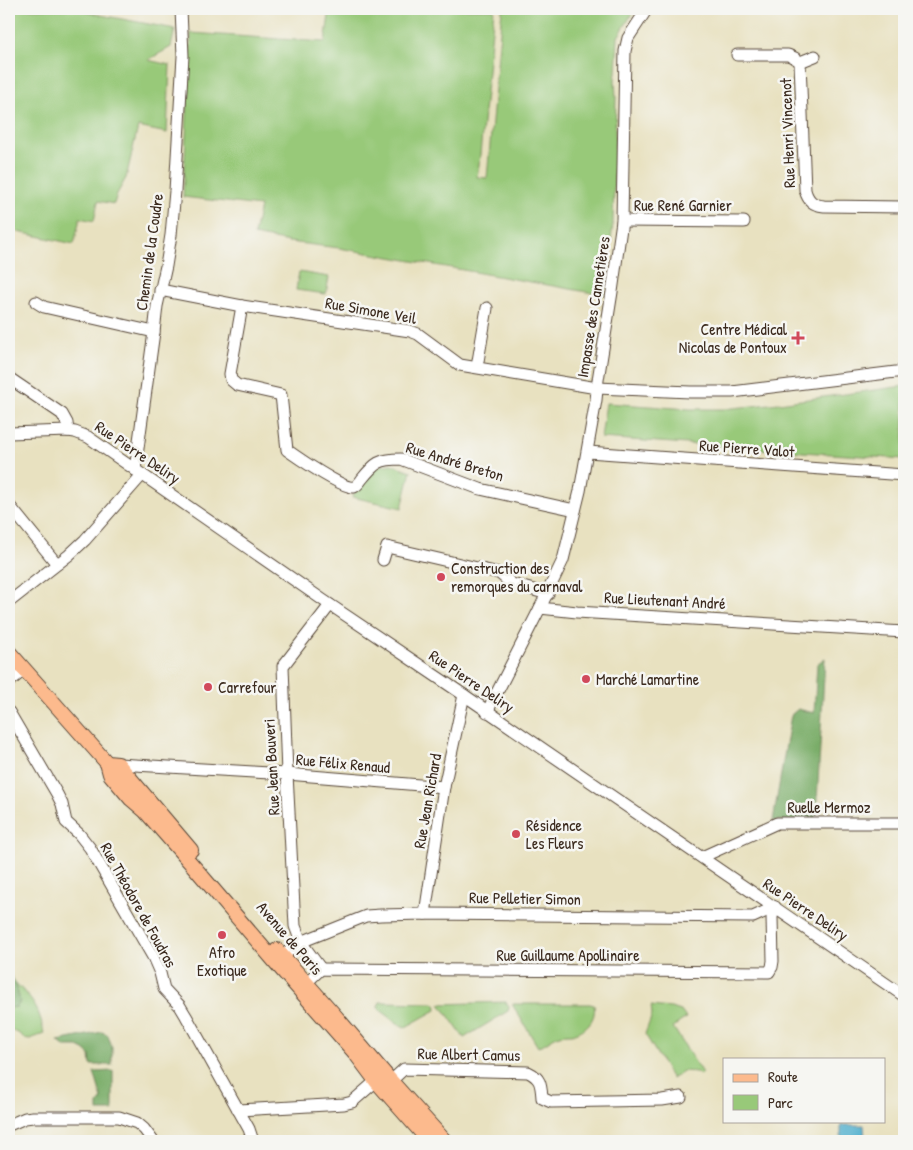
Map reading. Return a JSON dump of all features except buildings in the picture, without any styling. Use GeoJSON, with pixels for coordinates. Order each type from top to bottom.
{"type":"FeatureCollection","features":[{"type":"Feature","properties":{"kind":"main road","name":"Avenue de Paris"},"geometry":{"type":"LineString","coordinates":[[9,652],[112,764],[445,1141]]}},
{"type":"Feature","properties":{"kind":"main road","name":"Avenue de Paris"},"geometry":{"type":"LineString","coordinates":[[112,764],[110,774],[115,780],[195,868],[429,1141]]}},
{"type":"Feature","properties":{"kind":"street","name":"Chemin de la Coudre"},"geometry":{"type":"LineString","coordinates":[[138,472],[157,306],[171,235],[183,56],[181,9]]}},
{"type":"Feature","properties":{"kind":"street","name":"Impasse des Cannetières"},"geometry":{"type":"LineString","coordinates":[[540,608],[563,560],[588,452],[622,221],[625,51],[628,38],[647,9]]}},
{"type":"Feature","properties":{"kind":"street","name":"Rue Henri Vincenot"},"geometry":{"type":"LineString","coordinates":[[737,55],[788,56],[800,62],[805,190],[806,197],[811,202],[818,206],[904,207]]}},
{"type":"Feature","properties":{"kind":"street"},"geometry":{"type":"LineString","coordinates":[[800,62],[814,56]]}},
{"type":"Feature","properties":{"kind":"street","name":"Rue René Garnier"},"geometry":{"type":"LineString","coordinates":[[622,221],[744,222]]}},
{"type":"Feature","properties":{"kind":"street","name":"Rue Simone Veil"},"geometry":{"type":"LineString","coordinates":[[160,290],[242,306],[410,331],[418,334],[460,365],[597,388],[732,392],[904,371]]}},
{"type":"Feature","properties":{"kind":"street"},"geometry":{"type":"LineString","coordinates":[[36,302],[44,307],[154,332]]}},
{"type":"Feature","properties":{"kind":"street","name":"Rue André Breton"},"geometry":{"type":"LineString","coordinates":[[242,306],[230,374],[232,380],[238,385],[281,395],[286,450],[337,482],[348,487],[354,487],[379,462],[388,459],[401,459],[480,489],[576,510]]}},
{"type":"Feature","properties":{"kind":"street"},"geometry":{"type":"LineString","coordinates":[[477,367],[487,308]]}},
{"type":"Feature","properties":{"kind":"street"},"geometry":{"type":"LineString","coordinates":[[9,378],[62,414],[68,431]]}},
{"type":"Feature","properties":{"kind":"street","name":"Rue Pierre Deliry"},"geometry":{"type":"LineString","coordinates":[[9,433],[68,431],[88,437],[330,605],[904,996]]}},
{"type":"Feature","properties":{"kind":"street","name":"Rue Pierre Valot"},"geometry":{"type":"LineString","coordinates":[[588,452],[904,475]]}},
{"type":"Feature","properties":{"kind":"street"},"geometry":{"type":"LineString","coordinates":[[9,602],[85,540],[138,472]]}},
{"type":"Feature","properties":{"kind":"street"},"geometry":{"type":"LineString","coordinates":[[9,505],[57,564]]}},
{"type":"Feature","properties":{"kind":"street"},"geometry":{"type":"LineString","coordinates":[[383,560],[387,547],[500,573],[512,584],[548,594]]}},
{"type":"Feature","properties":{"kind":"street","name":"Rue Jean Bouveri"},"geometry":{"type":"LineString","coordinates":[[301,942],[295,926],[283,666],[330,605]]}},
{"type":"Feature","properties":{"kind":"street"},"geometry":{"type":"LineString","coordinates":[[487,712],[540,608]]}},
{"type":"Feature","properties":{"kind":"street","name":"Rue Lieutenant André"},"geometry":{"type":"LineString","coordinates":[[540,608],[577,612],[904,632]]}},
{"type":"Feature","properties":{"kind":"street"},"geometry":{"type":"LineString","coordinates":[[9,682],[24,670]]}},
{"type":"Feature","properties":{"kind":"street","name":"Rue Jean Richard"},"geometry":{"type":"LineString","coordinates":[[425,914],[444,787],[464,695]]}},
{"type":"Feature","properties":{"kind":"street","name":"Rue Théodore de Foudras"},"geometry":{"type":"LineString","coordinates":[[9,712],[57,794],[62,804],[66,822],[90,848],[152,957],[160,973],[164,989],[183,1011],[249,1129],[253,1141]]}},
{"type":"Feature","properties":{"kind":"street","name":"Rue Félix Renaud"},"geometry":{"type":"LineString","coordinates":[[112,764],[287,774],[444,787]]}},
{"type":"Feature","properties":{"kind":"street","name":"Ruelle Mermoz"},"geometry":{"type":"LineString","coordinates":[[702,857],[777,823],[904,823]]}},
{"type":"Feature","properties":{"kind":"street","name":"Rue Pelletier Simon"},"geometry":{"type":"LineString","coordinates":[[282,956],[301,942],[366,916],[425,914],[753,917],[775,907]]}},
{"type":"Feature","properties":{"kind":"street","name":"Rue Guillaume Apollinaire"},"geometry":{"type":"LineString","coordinates":[[321,969],[769,972],[773,961],[772,917],[775,907]]}},
{"type":"Feature","properties":{"kind":"street"},"geometry":{"type":"LineString","coordinates":[[301,942],[321,969],[306,983]]}},
{"type":"Feature","properties":{"kind":"street","name":"Rue Albert Camus"},"geometry":{"type":"LineString","coordinates":[[391,1081],[404,1069],[528,1072],[535,1075],[540,1083],[542,1098],[551,1102],[662,1100],[681,1097]]}},
{"type":"Feature","properties":{"kind":"street"},"geometry":{"type":"LineString","coordinates":[[238,1110],[344,1104],[352,1102],[376,1081]]}},
{"type":"Feature","properties":{"kind":"street"},"geometry":{"type":"LineString","coordinates":[[9,1125],[25,1118],[33,1117],[119,1117],[137,1123],[153,1141]]}},
{"type":"Feature","properties":{"kind":"green space"},"geometry":{"type":"Polygon","coordinates":[[[9,9],[85,9],[85,12],[175,29],[171,47],[148,60],[170,65],[167,133],[138,127],[126,178],[114,204],[98,201],[94,221],[80,218],[74,244],[9,230],[9,9]]]}},
{"type":"Feature","properties":{"kind":"green space"},"geometry":{"type":"Polygon","coordinates":[[[330,9],[494,9],[477,177],[487,178],[502,9],[635,9],[618,37],[615,80],[613,224],[604,295],[339,248],[289,242],[254,235],[260,206],[183,197],[191,33],[325,42],[330,9]]]}},
{"type":"Feature","properties":{"kind":"green space"},"geometry":{"type":"Polygon","coordinates":[[[299,272],[329,277],[326,294],[296,290],[299,272]]]}},
{"type":"Feature","properties":{"kind":"green space"},"geometry":{"type":"Polygon","coordinates":[[[904,386],[904,459],[601,438],[606,403],[690,409],[724,409],[904,386]]]}},
{"type":"Feature","properties":{"kind":"green space"},"geometry":{"type":"Polygon","coordinates":[[[391,464],[411,471],[402,508],[352,497],[366,475],[379,466],[391,464]]]}},
{"type":"Feature","properties":{"kind":"green space"},"geometry":{"type":"Polygon","coordinates":[[[825,658],[816,819],[773,821],[791,715],[798,709],[814,713],[817,664],[825,658]]]}},
{"type":"Feature","properties":{"kind":"green space"},"geometry":{"type":"Polygon","coordinates":[[[9,973],[15,982],[20,1001],[17,1007],[9,1008],[9,973]]]}},
{"type":"Feature","properties":{"kind":"green space"},"geometry":{"type":"Polygon","coordinates":[[[15,982],[38,1011],[44,1034],[27,1040],[18,1033],[9,1030],[9,1008],[17,1007],[20,1001],[15,982]]]}},
{"type":"Feature","properties":{"kind":"green space"},"geometry":{"type":"Polygon","coordinates":[[[380,1002],[433,1003],[437,1006],[436,1010],[404,1028],[379,1009],[380,1002]]]}},
{"type":"Feature","properties":{"kind":"green space"},"geometry":{"type":"Polygon","coordinates":[[[506,1002],[509,1007],[508,1011],[464,1038],[440,1004],[506,1002]]]}},
{"type":"Feature","properties":{"kind":"green space"},"geometry":{"type":"Polygon","coordinates":[[[512,1004],[590,1004],[594,1005],[594,1015],[589,1024],[581,1030],[572,1034],[559,1035],[538,1047],[512,1004]]]}},
{"type":"Feature","properties":{"kind":"green space"},"geometry":{"type":"Polygon","coordinates":[[[651,1006],[681,1011],[686,1018],[673,1027],[702,1073],[700,1075],[696,1072],[683,1071],[672,1079],[645,1034],[652,1015],[651,1006]]]}},
{"type":"Feature","properties":{"kind":"green space"},"geometry":{"type":"Polygon","coordinates":[[[102,1032],[108,1035],[112,1047],[112,1065],[91,1065],[90,1055],[84,1050],[78,1047],[65,1047],[58,1041],[102,1032]]]}},
{"type":"Feature","properties":{"kind":"green space"},"geometry":{"type":"Polygon","coordinates":[[[113,1071],[113,1111],[98,1111],[98,1104],[102,1099],[94,1072],[113,1071]]]}},
{"type":"Feature","properties":{"kind":"water"},"geometry":{"type":"Polygon","coordinates":[[[841,1125],[864,1125],[865,1140],[841,1141],[841,1125]]]}},
{"type":"Feature","properties":{"kind":"place","name":"Centre Médical Nicolas de Pontoux"},"geometry":{"type":"Point","coordinates":[798,338]}},
{"type":"Feature","properties":{"kind":"place","name":"Construction des remorques du carnaval"},"geometry":{"type":"Point","coordinates":[441,577]}},
{"type":"Feature","properties":{"kind":"place","name":"Marché Lamartine"},"geometry":{"type":"Point","coordinates":[586,679]}},
{"type":"Feature","properties":{"kind":"place","name":"Carrefour"},"geometry":{"type":"Point","coordinates":[208,687]}},
{"type":"Feature","properties":{"kind":"place","name":"Résidence Les Fleurs"},"geometry":{"type":"Point","coordinates":[516,834]}},
{"type":"Feature","properties":{"kind":"place","name":"Afro Exotique"},"geometry":{"type":"Point","coordinates":[222,935]}}]}
